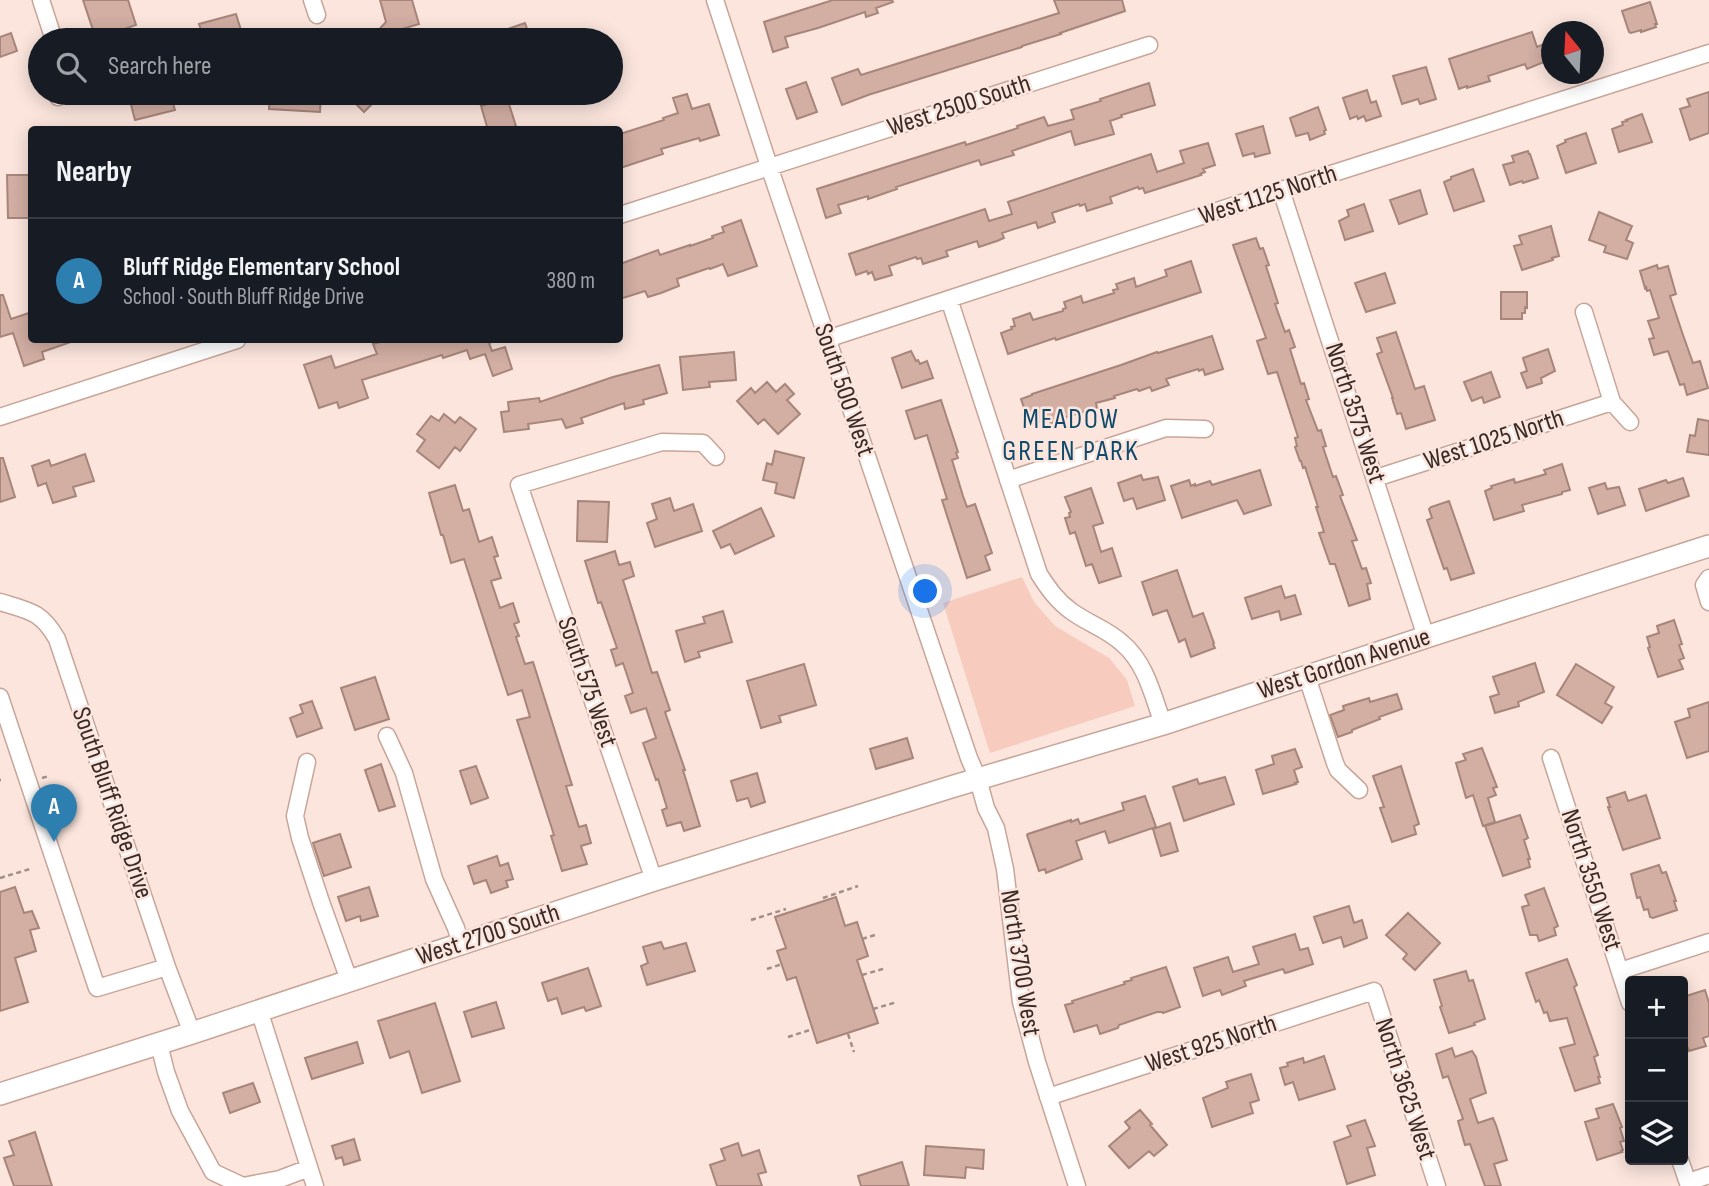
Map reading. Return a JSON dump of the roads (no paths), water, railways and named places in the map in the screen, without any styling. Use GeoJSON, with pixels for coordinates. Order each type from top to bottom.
{"type":"FeatureCollection","features":[{"type":"Feature","properties":{"kind":"main road","name":"West Gordon Avenue"},"geometry":{"type":"LineString","coordinates":[[978,779],[1163,724],[1426,637],[1707,553]]}},
{"type":"Feature","properties":{"kind":"main road","name":"West 2700 South"},"geometry":{"type":"LineString","coordinates":[[0,1094],[654,880],[978,779]]}},
{"type":"Feature","properties":{"kind":"street"},"geometry":{"type":"LineString","coordinates":[[41,0],[50,28]]}},
{"type":"Feature","properties":{"kind":"street","name":"South 500 West"},"geometry":{"type":"LineString","coordinates":[[715,0],[827,339],[978,779]]}},
{"type":"Feature","properties":{"kind":"street","name":"West 2500 South"},"geometry":{"type":"LineString","coordinates":[[623,214],[1149,46]]}},
{"type":"Feature","properties":{"kind":"street","name":"West 1125 North"},"geometry":{"type":"LineString","coordinates":[[827,339],[1709,53]]}},
{"type":"Feature","properties":{"kind":"street","name":"North 3575 West"},"geometry":{"type":"LineString","coordinates":[[1282,190],[1426,637]]}},
{"type":"Feature","properties":{"kind":"street"},"geometry":{"type":"LineString","coordinates":[[948,299],[1039,574],[1051,593],[1070,611],[1112,635],[1135,657],[1147,678],[1163,724]]}},
{"type":"Feature","properties":{"kind":"street"},"geometry":{"type":"LineString","coordinates":[[1584,312],[1612,402],[1630,422]]}},
{"type":"Feature","properties":{"kind":"street"},"geometry":{"type":"LineString","coordinates":[[0,417],[228,343]]}},
{"type":"Feature","properties":{"kind":"street","name":"West 1025 North"},"geometry":{"type":"LineString","coordinates":[[1376,478],[1612,402]]}},
{"type":"Feature","properties":{"kind":"street"},"geometry":{"type":"LineString","coordinates":[[1008,481],[1166,428],[1205,429]]}},
{"type":"Feature","properties":{"kind":"street","name":"South 575 West"},"geometry":{"type":"LineString","coordinates":[[654,880],[519,485],[662,442],[703,443],[716,457]]}},
{"type":"Feature","properties":{"kind":"street"},"geometry":{"type":"LineString","coordinates":[[1709,578],[1704,585],[1709,602]]}},
{"type":"Feature","properties":{"kind":"street","name":"South Bluff Ridge Drive"},"geometry":{"type":"LineString","coordinates":[[0,602],[36,614],[48,625],[57,639],[167,967],[192,1033]]}},
{"type":"Feature","properties":{"kind":"street"},"geometry":{"type":"LineString","coordinates":[[1307,677],[1338,770],[1359,790]]}},
{"type":"Feature","properties":{"kind":"street"},"geometry":{"type":"LineString","coordinates":[[0,697],[97,988],[167,967]]}},
{"type":"Feature","properties":{"kind":"street"},"geometry":{"type":"LineString","coordinates":[[387,736],[404,773],[434,879],[461,944]]}},
{"type":"Feature","properties":{"kind":"street","name":"North 3550 West"},"geometry":{"type":"LineString","coordinates":[[1551,758],[1625,987]]}},
{"type":"Feature","properties":{"kind":"street"},"geometry":{"type":"LineString","coordinates":[[307,762],[295,816],[349,981]]}},
{"type":"Feature","properties":{"kind":"street","name":"North 3700 West"},"geometry":{"type":"LineString","coordinates":[[978,779],[1002,853],[1021,1002],[1077,1186]]}},
{"type":"Feature","properties":{"kind":"street"},"geometry":{"type":"LineString","coordinates":[[1620,971],[1709,942]]}},
{"type":"Feature","properties":{"kind":"street","name":"West 925 North"},"geometry":{"type":"LineString","coordinates":[[1048,1097],[1374,991]]}},
{"type":"Feature","properties":{"kind":"street","name":"North 3625 West"},"geometry":{"type":"LineString","coordinates":[[1374,991],[1437,1186]]}},
{"type":"Feature","properties":{"kind":"street"},"geometry":{"type":"LineString","coordinates":[[258,1010],[315,1186]]}},
{"type":"Feature","properties":{"kind":"street"},"geometry":{"type":"LineString","coordinates":[[159,1044],[180,1111],[213,1172],[243,1186],[280,1179],[309,1168]]}},
{"type":"Feature","properties":{"kind":"street"},"geometry":{"type":"LineString","coordinates":[[1682,1165],[1688,1184],[1709,1175]]}},
{"type":"Feature","properties":{"kind":"place","name":"Bluff Ridge Elementary School"},"geometry":{"type":"Point","coordinates":[54,842]}},
{"type":"Feature","properties":{"kind":"district","name":"MEADOW GREEN PARK"},"geometry":{"type":"Point","coordinates":[1071,435]}}]}
